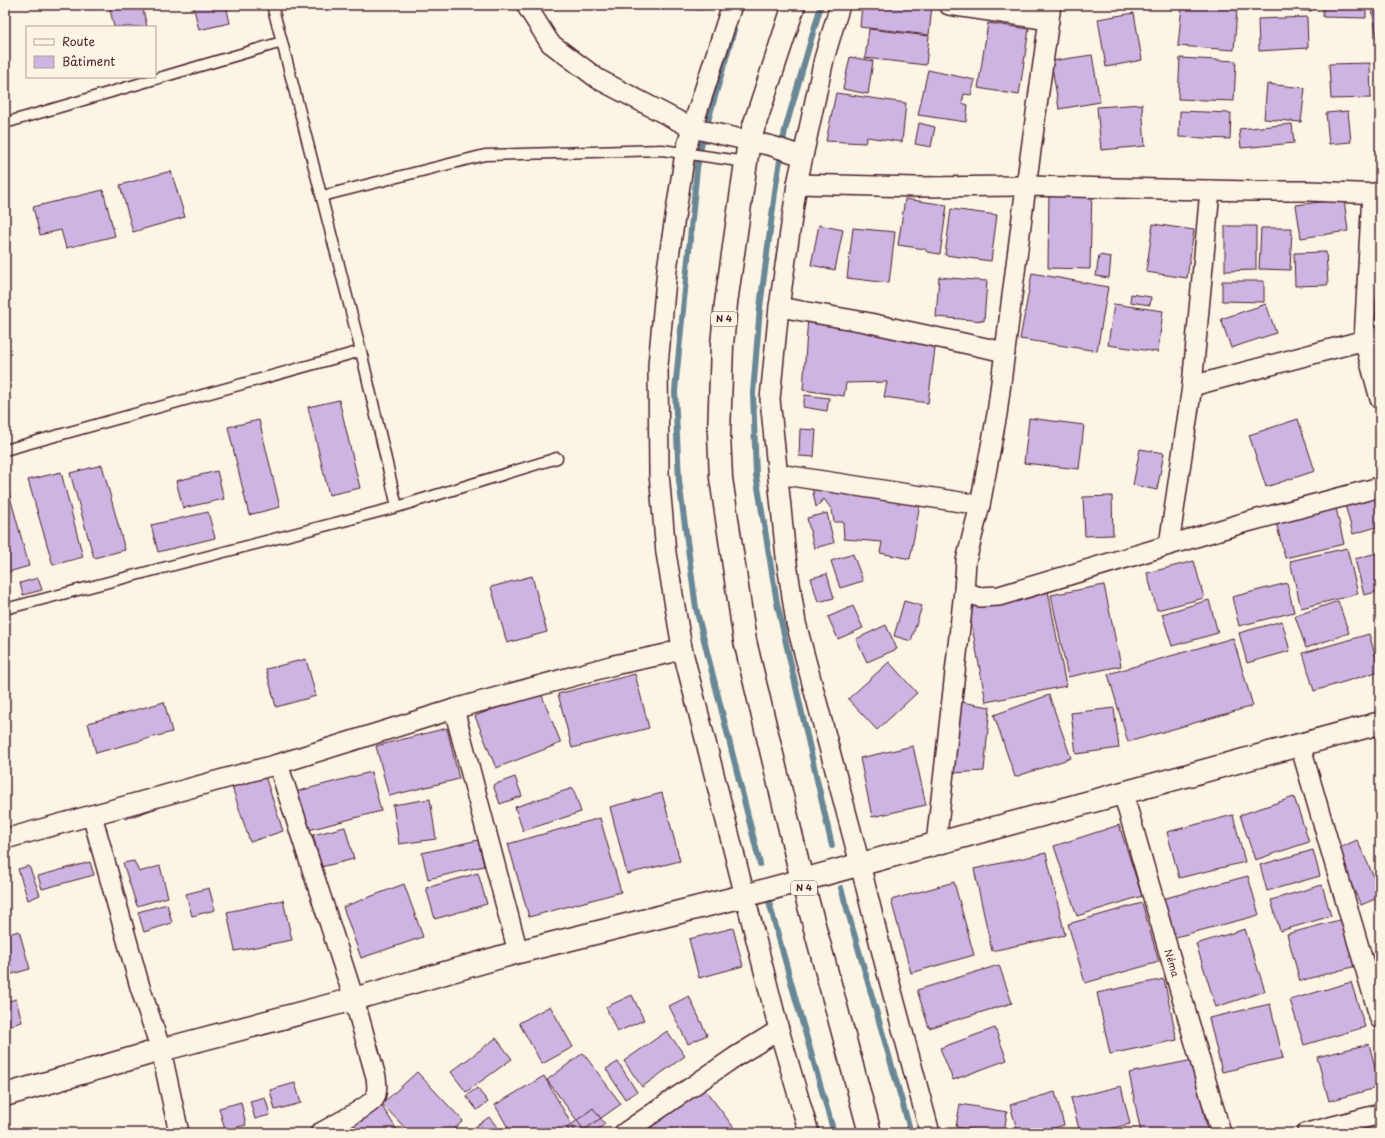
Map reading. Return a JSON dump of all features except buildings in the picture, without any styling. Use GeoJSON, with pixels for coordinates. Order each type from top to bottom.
{"type":"FeatureCollection","features":[{"type":"Feature","properties":{"kind":"main road","name":"N 4"},"geometry":{"type":"LineString","coordinates":[[794,5],[748,152],[726,303],[722,345],[718,435],[721,478],[745,641],[802,880],[870,1133]]}},
{"type":"Feature","properties":{"kind":"main road"},"geometry":{"type":"LineString","coordinates":[[5,1095],[161,1050],[354,999],[518,952],[744,896],[1380,723]]}},
{"type":"Feature","properties":{"kind":"street"},"geometry":{"type":"LineString","coordinates":[[526,5],[550,43],[598,79],[692,128],[748,152],[772,146],[802,156]]}},
{"type":"Feature","properties":{"kind":"street"},"geometry":{"type":"LineString","coordinates":[[732,5],[685,153],[667,269],[658,365],[659,480],[666,553],[682,648],[744,896],[808,1133]]}},
{"type":"Feature","properties":{"kind":"street"},"geometry":{"type":"LineString","coordinates":[[840,5],[824,59],[796,184],[779,307],[770,399],[786,557],[796,624],[930,1133]]}},
{"type":"Feature","properties":{"kind":"street"},"geometry":{"type":"LineString","coordinates":[[936,844],[966,561],[980,505],[997,414],[1050,13],[949,5]]}},
{"type":"Feature","properties":{"kind":"street"},"geometry":{"type":"LineString","coordinates":[[796,184],[916,187],[1026,186],[1252,191],[1309,190],[1376,193],[1372,338],[1380,399]]}},
{"type":"Feature","properties":{"kind":"street"},"geometry":{"type":"LineString","coordinates":[[1169,545],[1192,386],[1210,190]]}},
{"type":"Feature","properties":{"kind":"street"},"geometry":{"type":"LineString","coordinates":[[779,307],[865,322],[1005,352]]}},
{"type":"Feature","properties":{"kind":"street"},"geometry":{"type":"LineString","coordinates":[[1192,386],[1372,338]]}},
{"type":"Feature","properties":{"kind":"street"},"geometry":{"type":"LineString","coordinates":[[778,474],[980,505]]}},
{"type":"Feature","properties":{"kind":"street"},"geometry":{"type":"LineString","coordinates":[[964,591],[979,597],[999,596],[1242,523],[1380,487]]}},
{"type":"Feature","properties":{"kind":"street"},"geometry":{"type":"LineString","coordinates":[[5,840],[278,764],[454,710],[614,665],[666,654],[682,648]]}},
{"type":"Feature","properties":{"kind":"street"},"geometry":{"type":"LineString","coordinates":[[454,710],[518,952]]}},
{"type":"Feature","properties":{"kind":"street"},"geometry":{"type":"LineString","coordinates":[[1300,745],[1380,1019]]}},
{"type":"Feature","properties":{"kind":"street"},"geometry":{"type":"LineString","coordinates":[[278,764],[354,999],[376,1077],[377,1087],[374,1099],[320,1133]]}},
{"type":"Feature","properties":{"kind":"street","name":"Néma"},"geometry":{"type":"LineString","coordinates":[[1123,793],[1221,1133]]}},
{"type":"Feature","properties":{"kind":"street"},"geometry":{"type":"LineString","coordinates":[[92,815],[140,987],[161,1050],[179,1133]]}},
{"type":"Feature","properties":{"kind":"street"},"geometry":{"type":"LineString","coordinates":[[624,1133],[735,1057],[779,1030]]}},
{"type":"Feature","properties":{"kind":"street"},"geometry":{"type":"LineString","coordinates":[[1307,1133],[1380,1114]]}},
{"type":"Feature","properties":{"kind":"lane"},"geometry":{"type":"LineString","coordinates":[[272,5],[361,350],[397,507]]}},
{"type":"Feature","properties":{"kind":"lane"},"geometry":{"type":"LineString","coordinates":[[5,122],[282,42]]}},
{"type":"Feature","properties":{"kind":"lane"},"geometry":{"type":"LineString","coordinates":[[322,196],[485,155],[662,150],[685,153],[748,152]]}},
{"type":"Feature","properties":{"kind":"lane"},"geometry":{"type":"LineString","coordinates":[[5,450],[361,350]]}},
{"type":"Feature","properties":{"kind":"lane"},"geometry":{"type":"LineString","coordinates":[[5,609],[397,507],[557,458]]}},
{"type":"Feature","properties":{"kind":"waterway"},"geometry":{"type":"LineString","coordinates":[[821,5],[785,130],[776,185],[760,307],[753,393],[756,475],[777,603],[832,846]]}},
{"type":"Feature","properties":{"kind":"waterway"},"geometry":{"type":"LineString","coordinates":[[734,30],[702,142],[697,168],[675,391],[679,481],[696,608],[760,864]]}},
{"type":"Feature","properties":{"kind":"waterway"},"geometry":{"type":"LineString","coordinates":[[841,888],[911,1133]]}},
{"type":"Feature","properties":{"kind":"waterway"},"geometry":{"type":"LineString","coordinates":[[769,902],[834,1133]]}}]}
